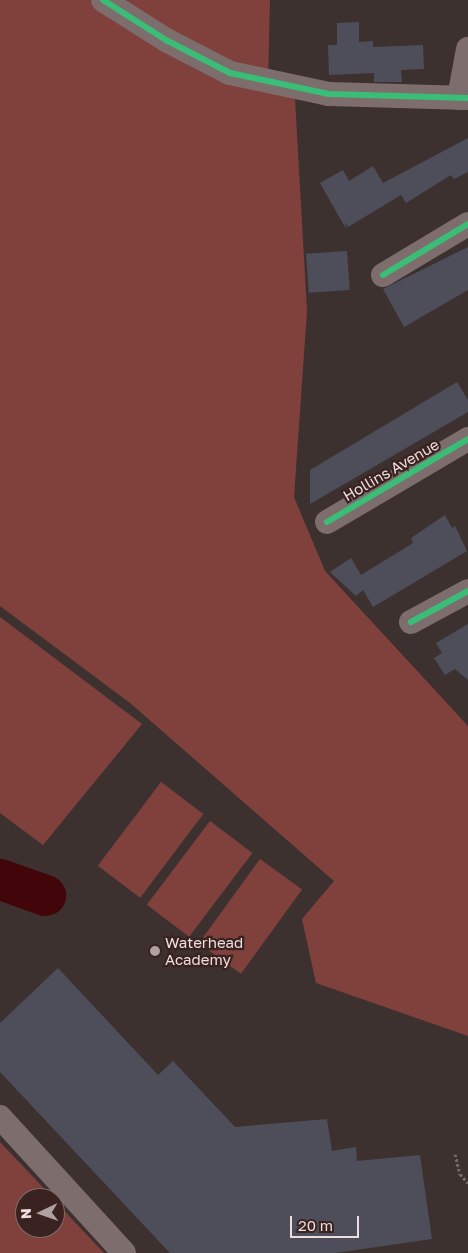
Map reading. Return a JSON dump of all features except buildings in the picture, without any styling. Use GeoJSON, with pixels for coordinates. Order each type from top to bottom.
{"type":"FeatureCollection","features":[{"type":"Feature","properties":{"kind":"street"},"geometry":{"type":"LineString","coordinates":[[103,0],[196,57],[239,76],[329,94],[463,98],[468,49]]}},
{"type":"Feature","properties":{"kind":"street"},"geometry":{"type":"LineString","coordinates":[[384,275],[468,224]]}},
{"type":"Feature","properties":{"kind":"street","name":"Hollins Avenue"},"geometry":{"type":"LineString","coordinates":[[327,522],[468,439]]}},
{"type":"Feature","properties":{"kind":"street"},"geometry":{"type":"LineString","coordinates":[[411,622],[468,591]]}},
{"type":"Feature","properties":{"kind":"street"},"geometry":{"type":"LineString","coordinates":[[0,1117],[124,1253]]}},
{"type":"Feature","properties":{"kind":"path"},"geometry":{"type":"LineString","coordinates":[[455,1154],[460,1174],[468,1183]]}},
{"type":"Feature","properties":{"kind":"shaded area"},"geometry":{"type":"Polygon","coordinates":[[[0,0],[90,0],[104,12],[249,85],[295,99],[307,311],[294,497],[325,571],[468,726],[468,1036],[316,983],[302,919],[334,881],[130,703],[0,606],[0,0]]]}},
{"type":"Feature","properties":{"kind":"shaded area"},"geometry":{"type":"Polygon","coordinates":[[[123,0],[270,0],[268,80],[224,64],[123,0]]]}},
{"type":"Feature","properties":{"kind":"shaded area"},"geometry":{"type":"Polygon","coordinates":[[[0,617],[142,724],[43,845],[0,813],[0,617]]]}},
{"type":"Feature","properties":{"kind":"shaded area"},"geometry":{"type":"Polygon","coordinates":[[[161,782],[203,814],[140,898],[98,866],[161,782]]]}},
{"type":"Feature","properties":{"kind":"shaded area"},"geometry":{"type":"Polygon","coordinates":[[[210,821],[252,853],[189,937],[147,905],[210,821]]]}},
{"type":"Feature","properties":{"kind":"shaded area"},"geometry":{"type":"Polygon","coordinates":[[[260,859],[302,890],[241,974],[199,943],[260,859]]]}},
{"type":"Feature","properties":{"kind":"shaded area"},"geometry":{"type":"Polygon","coordinates":[[[0,1142],[44,1188],[15,1188],[15,1238],[65,1238],[65,1212],[104,1253],[0,1253],[0,1142]]]}},
{"type":"Feature","properties":{"kind":"waterway"},"geometry":{"type":"LineString","coordinates":[[0,879],[45,895]]}},
{"type":"Feature","properties":{"kind":"cycle path"},"geometry":{"type":"LineString","coordinates":[[103,0],[166,40],[230,73],[329,94],[468,98]]}},
{"type":"Feature","properties":{"kind":"cycle path"},"geometry":{"type":"LineString","coordinates":[[383,275],[468,224]]}},
{"type":"Feature","properties":{"kind":"cycle path"},"geometry":{"type":"LineString","coordinates":[[327,522],[468,439]]}},
{"type":"Feature","properties":{"kind":"cycle path"},"geometry":{"type":"LineString","coordinates":[[411,622],[468,591]]}},
{"type":"Feature","properties":{"kind":"place","name":"Waterhead Academy"},"geometry":{"type":"Point","coordinates":[155,951]}}]}
